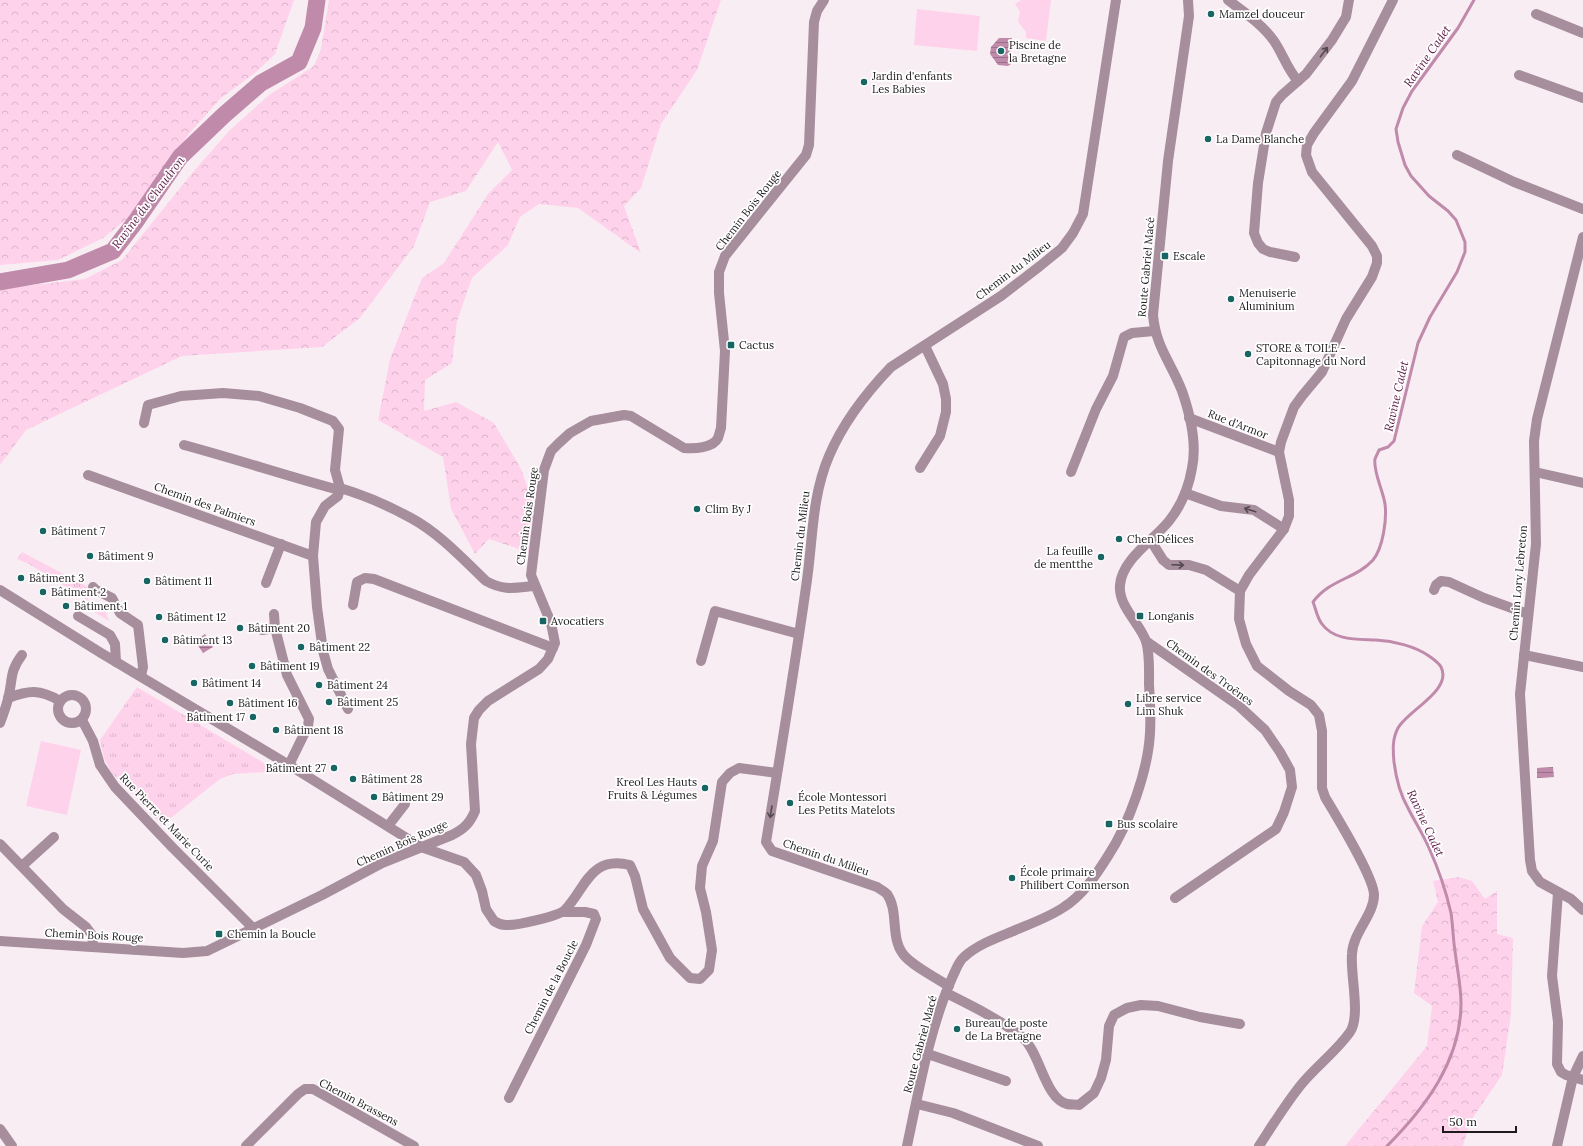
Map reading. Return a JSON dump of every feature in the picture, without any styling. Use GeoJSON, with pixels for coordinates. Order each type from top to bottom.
{"type":"FeatureCollection","features":[{"type":"Feature","properties":{"kind":"street","name":"Chemin Bois Rouge"},"geometry":{"type":"LineString","coordinates":[[0,941],[183,953],[207,951],[322,895],[382,863],[463,829],[471,821],[475,811],[471,744],[472,726],[479,710],[488,701],[539,669],[548,659],[555,643],[551,623],[531,576],[544,470],[551,451],[570,433],[591,421],[628,415],[684,448],[700,448],[712,444],[718,438],[725,351],[720,293],[720,272],[725,256],[806,155],[809,145],[814,22],[817,11],[824,0]]}},
{"type":"Feature","properties":{"kind":"street","name":"Chemin du Milieu"},"geometry":{"type":"LineString","coordinates":[[947,990],[902,954],[897,942],[891,903],[886,893],[877,887],[772,851],[766,842],[800,634],[818,484],[829,455],[850,418],[869,391],[891,367],[1002,296],[1062,248],[1073,233],[1082,214],[1116,0]]}},
{"type":"Feature","properties":{"kind":"street","name":"Route Gabriel Macé"},"geometry":{"type":"LineString","coordinates":[[907,1146],[928,1054],[947,990],[959,964],[964,957],[988,942],[1042,919],[1064,907],[1088,885],[1109,855],[1132,807],[1145,768],[1150,733],[1149,661],[1146,641],[1122,600],[1120,586],[1122,574],[1128,562],[1151,541],[1171,519],[1185,493],[1193,466],[1193,444],[1190,418],[1182,391],[1159,345],[1154,331],[1154,300],[1168,161],[1189,16],[1188,0]]}},
{"type":"Feature","properties":{"kind":"street"},"geometry":{"type":"LineString","coordinates":[[1228,0],[1268,33],[1291,73],[1298,81]]}},
{"type":"Feature","properties":{"kind":"street"},"geometry":{"type":"LineString","coordinates":[[1295,257],[1270,252],[1263,249],[1258,244],[1254,233],[1258,183],[1266,133],[1276,102],[1282,94],[1306,74],[1332,40],[1346,17],[1350,0]]}},
{"type":"Feature","properties":{"kind":"street"},"geometry":{"type":"LineString","coordinates":[[1259,1146],[1300,1085],[1351,1031],[1355,1017],[1352,955],[1354,942],[1371,908],[1374,894],[1370,879],[1325,797],[1322,788],[1322,731],[1319,715],[1311,705],[1289,691],[1257,666],[1246,644],[1239,619],[1240,591],[1249,575],[1284,529],[1289,516],[1289,500],[1278,452],[1294,407],[1322,372],[1346,319],[1372,277],[1377,263],[1377,256],[1372,246],[1312,172],[1306,155],[1307,145],[1352,81],[1393,0]]}},
{"type":"Feature","properties":{"kind":"street"},"geometry":{"type":"LineString","coordinates":[[1536,14],[1583,33]]}},
{"type":"Feature","properties":{"kind":"street"},"geometry":{"type":"LineString","coordinates":[[1519,75],[1583,98]]}},
{"type":"Feature","properties":{"kind":"street"},"geometry":{"type":"LineString","coordinates":[[1458,155],[1514,182],[1583,209]]}},
{"type":"Feature","properties":{"kind":"street","name":"Chemin Lory Lebreton"},"geometry":{"type":"LineString","coordinates":[[1583,237],[1537,419],[1534,441],[1536,544],[1520,694],[1530,860],[1532,871],[1540,882],[1571,899],[1583,910]]}},
{"type":"Feature","properties":{"kind":"street"},"geometry":{"type":"LineString","coordinates":[[1071,472],[1096,409],[1113,376],[1124,337],[1132,333],[1154,331]]}},
{"type":"Feature","properties":{"kind":"street"},"geometry":{"type":"LineString","coordinates":[[920,468],[940,436],[946,412],[946,399],[943,384],[925,346]]}},
{"type":"Feature","properties":{"kind":"street"},"geometry":{"type":"LineString","coordinates":[[144,423],[148,404],[181,396],[223,392],[260,396],[300,408],[333,421],[339,429],[335,470],[340,489],[338,496],[325,506],[316,522],[314,556],[317,607],[323,651],[328,669],[348,709]]}},
{"type":"Feature","properties":{"kind":"street","name":"Rue d'Armor"},"geometry":{"type":"LineString","coordinates":[[1190,418],[1278,452]]}},
{"type":"Feature","properties":{"kind":"street"},"geometry":{"type":"LineString","coordinates":[[184,445],[280,474],[355,493],[412,518],[440,538],[486,581],[495,586],[504,589],[534,586]]}},
{"type":"Feature","properties":{"kind":"street"},"geometry":{"type":"LineString","coordinates":[[1535,472],[1583,482]]}},
{"type":"Feature","properties":{"kind":"street","name":"Chemin des Palmiers"},"geometry":{"type":"LineString","coordinates":[[88,475],[314,556]]}},
{"type":"Feature","properties":{"kind":"street"},"geometry":{"type":"LineString","coordinates":[[1185,493],[1221,506],[1254,510],[1284,529]]}},
{"type":"Feature","properties":{"kind":"street"},"geometry":{"type":"LineString","coordinates":[[1151,541],[1163,560],[1169,565],[1189,565],[1206,570],[1240,591]]}},
{"type":"Feature","properties":{"kind":"street"},"geometry":{"type":"LineString","coordinates":[[266,583],[280,544]]}},
{"type":"Feature","properties":{"kind":"street"},"geometry":{"type":"LineString","coordinates":[[353,605],[357,582],[365,578],[374,579],[553,648]]}},
{"type":"Feature","properties":{"kind":"street"},"geometry":{"type":"LineString","coordinates":[[1434,590],[1436,584],[1441,581],[1449,582],[1484,598],[1528,614]]}},
{"type":"Feature","properties":{"kind":"street"},"geometry":{"type":"LineString","coordinates":[[93,587],[112,598],[120,612],[138,625],[143,667],[141,676]]}},
{"type":"Feature","properties":{"kind":"street"},"geometry":{"type":"LineString","coordinates":[[0,590],[421,847]]}},
{"type":"Feature","properties":{"kind":"street"},"geometry":{"type":"LineString","coordinates":[[701,661],[716,611],[800,634]]}},
{"type":"Feature","properties":{"kind":"street"},"geometry":{"type":"LineString","coordinates":[[274,614],[287,675],[309,718],[308,726],[289,766]]}},
{"type":"Feature","properties":{"kind":"street"},"geometry":{"type":"LineString","coordinates":[[78,616],[110,635],[115,644],[116,662]]}},
{"type":"Feature","properties":{"kind":"street"},"geometry":{"type":"LineString","coordinates":[[262,630],[276,628]]}},
{"type":"Feature","properties":{"kind":"street","name":"Chemin des Troënes"},"geometry":{"type":"LineString","coordinates":[[1146,641],[1239,706],[1265,730],[1290,770],[1292,787],[1284,812],[1276,829],[1175,898]]}},
{"type":"Feature","properties":{"kind":"street"},"geometry":{"type":"LineString","coordinates":[[0,724],[8,698],[11,674],[15,664],[22,655]]}},
{"type":"Feature","properties":{"kind":"street"},"geometry":{"type":"LineString","coordinates":[[1524,655],[1583,667]]}},
{"type":"Feature","properties":{"kind":"street"},"geometry":{"type":"LineString","coordinates":[[8,698],[27,692],[36,692],[52,696],[60,701]]}},
{"type":"Feature","properties":{"kind":"street"},"geometry":{"type":"LineString","coordinates":[[65,696],[79,696],[84,701],[86,714],[82,720],[75,723],[68,723],[63,720],[59,714],[58,707],[60,701],[65,696]]}},
{"type":"Feature","properties":{"kind":"street","name":"Rue Pierre et Marie Curie"},"geometry":{"type":"LineString","coordinates":[[82,720],[93,742],[100,765],[115,787],[172,847],[253,928]]}},
{"type":"Feature","properties":{"kind":"street"},"geometry":{"type":"LineString","coordinates":[[564,912],[586,880],[602,865],[619,862],[630,865],[636,876],[643,909],[670,958],[690,978],[700,979],[709,970],[712,950],[706,912],[700,888],[702,866],[713,842],[722,782],[730,773],[739,768],[777,773]]}},
{"type":"Feature","properties":{"kind":"street"},"geometry":{"type":"LineString","coordinates":[[388,826],[404,804]]}},
{"type":"Feature","properties":{"kind":"street"},"geometry":{"type":"LineString","coordinates":[[22,866],[54,837]]}},
{"type":"Feature","properties":{"kind":"street"},"geometry":{"type":"LineString","coordinates":[[0,844],[63,909],[86,926],[92,935],[93,946]]}},
{"type":"Feature","properties":{"kind":"street","name":"Chemin de la Boucle"},"geometry":{"type":"LineString","coordinates":[[421,847],[464,862],[476,875],[482,891],[486,909],[494,922],[505,925],[521,924],[564,912],[585,912],[594,914],[596,919],[586,945],[509,1098]]}},
{"type":"Feature","properties":{"kind":"street"},"geometry":{"type":"LineString","coordinates":[[1558,893],[1552,976],[1558,1022],[1557,1064],[1561,1072],[1578,1079]]}},
{"type":"Feature","properties":{"kind":"street"},"geometry":{"type":"LineString","coordinates":[[947,990],[1024,1038],[1035,1054],[1051,1091],[1066,1104],[1079,1105],[1094,1093],[1106,1060],[1109,1026],[1114,1015],[1127,1008],[1141,1005],[1158,1006],[1200,1017],[1240,1024]]}},
{"type":"Feature","properties":{"kind":"street"},"geometry":{"type":"LineString","coordinates":[[928,1054],[1006,1081]]}},
{"type":"Feature","properties":{"kind":"street"},"geometry":{"type":"LineString","coordinates":[[1557,1146],[1578,1079],[1583,1056]]}},
{"type":"Feature","properties":{"kind":"street","name":"Chemin Brassens"},"geometry":{"type":"LineString","coordinates":[[246,1146],[304,1089],[313,1089],[411,1145]]}},
{"type":"Feature","properties":{"kind":"street"},"geometry":{"type":"LineString","coordinates":[[917,1104],[953,1113],[1038,1146]]}},
{"type":"Feature","properties":{"kind":"street"},"geometry":{"type":"LineString","coordinates":[[0,1130],[12,1146]]}},
{"type":"Feature","properties":{"kind":"green space"},"geometry":{"type":"Polygon","coordinates":[[[0,0],[294,0],[275,54],[255,73],[221,98],[188,135],[154,186],[128,218],[103,238],[58,260],[0,265],[0,0]]]}},
{"type":"Feature","properties":{"kind":"green space"},"geometry":{"type":"Polygon","coordinates":[[[329,0],[721,0],[697,70],[661,124],[641,188],[624,206],[641,253],[578,208],[539,204],[520,217],[508,245],[472,278],[457,321],[452,363],[425,380],[424,411],[456,402],[494,423],[521,469],[535,508],[531,553],[489,539],[475,554],[451,509],[443,457],[378,420],[390,359],[422,278],[444,263],[488,194],[512,170],[498,142],[466,191],[430,202],[414,246],[360,318],[322,347],[182,356],[26,430],[0,465],[0,289],[85,279],[122,260],[193,172],[229,131],[269,95],[314,66],[321,49],[329,0]]]}},
{"type":"Feature","properties":{"kind":"green space"},"geometry":{"type":"Polygon","coordinates":[[[1021,0],[1051,0],[1046,41],[1026,38],[1026,32],[1018,22],[1020,12],[1015,4],[1021,0]]]}},
{"type":"Feature","properties":{"kind":"green space"},"geometry":{"type":"Polygon","coordinates":[[[917,9],[980,16],[977,51],[914,45],[917,9]]]}},
{"type":"Feature","properties":{"kind":"green space"},"geometry":{"type":"Polygon","coordinates":[[[22,552],[92,589],[87,601],[104,608],[109,621],[82,605],[86,599],[75,591],[74,592],[29,564],[17,559],[22,552]]]}},
{"type":"Feature","properties":{"kind":"green space"},"geometry":{"type":"Polygon","coordinates":[[[137,687],[269,766],[266,772],[233,774],[220,779],[162,825],[111,772],[104,758],[100,740],[137,687]]]}},
{"type":"Feature","properties":{"kind":"green space"},"geometry":{"type":"Polygon","coordinates":[[[41,741],[81,750],[67,815],[26,806],[41,741]]]}},
{"type":"Feature","properties":{"kind":"green space"},"geometry":{"type":"Polygon","coordinates":[[[1459,877],[1472,881],[1485,899],[1497,891],[1497,934],[1513,938],[1511,1014],[1502,1075],[1470,1122],[1463,1146],[1345,1146],[1427,1046],[1432,1006],[1414,993],[1422,926],[1438,902],[1433,881],[1459,877]]]}},
{"type":"Feature","properties":{"kind":"shaded area","name":"Piscine de la Bretagne"},"geometry":{"type":"Polygon","coordinates":[[[999,38],[1012,38],[1011,64],[1008,66],[998,65],[990,54],[991,47],[999,38]]]}},
{"type":"Feature","properties":{"kind":"shaded area"},"geometry":{"type":"Polygon","coordinates":[[[205,634],[213,647],[203,653],[195,641],[205,634]]]}},
{"type":"Feature","properties":{"kind":"shaded area"},"geometry":{"type":"Polygon","coordinates":[[[1553,767],[1554,777],[1537,778],[1537,768],[1553,767]]]}},
{"type":"Feature","properties":{"kind":"waterway","name":"Ravine du Chaudron"},"geometry":{"type":"LineString","coordinates":[[0,282],[68,270],[113,251],[136,221],[180,157],[224,115],[261,83],[299,62],[313,28],[317,0]]}},
{"type":"Feature","properties":{"kind":"waterway","name":"Ravine Cadet"},"geometry":{"type":"LineString","coordinates":[[1387,1146],[1428,1099],[1439,1081],[1455,1044],[1459,1024],[1461,1003],[1451,913],[1442,880],[1432,856],[1405,803],[1396,774],[1393,754],[1393,745],[1398,728],[1403,721],[1435,692],[1441,684],[1443,676],[1441,667],[1437,662],[1423,652],[1411,647],[1376,640],[1347,638],[1333,634],[1320,622],[1313,602],[1327,588],[1359,571],[1373,560],[1376,555],[1384,533],[1385,504],[1375,470],[1375,459],[1379,450],[1388,447],[1394,441],[1418,343],[1430,317],[1457,272],[1465,252],[1465,242],[1456,220],[1448,211],[1429,196],[1411,176],[1405,165],[1398,142],[1396,129],[1403,108],[1412,91],[1458,28],[1474,0]]}},
{"type":"Feature","properties":{"kind":"place","name":"Mamzel douceur"},"geometry":{"type":"Point","coordinates":[1211,14]}},
{"type":"Feature","properties":{"kind":"place","name":"Piscine de la Bretagne"},"geometry":{"type":"Point","coordinates":[1001,51]}},
{"type":"Feature","properties":{"kind":"place","name":"Jardin d'enfants Les Babies"},"geometry":{"type":"Point","coordinates":[864,82]}},
{"type":"Feature","properties":{"kind":"place","name":"La Dame Blanche"},"geometry":{"type":"Point","coordinates":[1208,139]}},
{"type":"Feature","properties":{"kind":"place","name":"Escale"},"geometry":{"type":"Point","coordinates":[1165,256]}},
{"type":"Feature","properties":{"kind":"place","name":"Menuiserie Aluminium"},"geometry":{"type":"Point","coordinates":[1231,299]}},
{"type":"Feature","properties":{"kind":"place","name":"Cactus"},"geometry":{"type":"Point","coordinates":[731,345]}},
{"type":"Feature","properties":{"kind":"place","name":"STORE & TOILE - Capitonnage du Nord"},"geometry":{"type":"Point","coordinates":[1248,354]}},
{"type":"Feature","properties":{"kind":"place","name":"Clim By J"},"geometry":{"type":"Point","coordinates":[697,509]}},
{"type":"Feature","properties":{"kind":"place","name":"Bâtiment 7"},"geometry":{"type":"Point","coordinates":[43,531]}},
{"type":"Feature","properties":{"kind":"place","name":"Chen Délices"},"geometry":{"type":"Point","coordinates":[1119,539]}},
{"type":"Feature","properties":{"kind":"place","name":"Bâtiment 9"},"geometry":{"type":"Point","coordinates":[90,556]}},
{"type":"Feature","properties":{"kind":"place","name":"La feuille de mentthe"},"geometry":{"type":"Point","coordinates":[1101,557]}},
{"type":"Feature","properties":{"kind":"place","name":"Bâtiment 3"},"geometry":{"type":"Point","coordinates":[21,578]}},
{"type":"Feature","properties":{"kind":"place","name":"Bâtiment 11"},"geometry":{"type":"Point","coordinates":[147,581]}},
{"type":"Feature","properties":{"kind":"place","name":"Bâtiment 2"},"geometry":{"type":"Point","coordinates":[43,592]}},
{"type":"Feature","properties":{"kind":"place","name":"Bâtiment 1"},"geometry":{"type":"Point","coordinates":[66,606]}},
{"type":"Feature","properties":{"kind":"place","name":"Longanis"},"geometry":{"type":"Point","coordinates":[1140,616]}},
{"type":"Feature","properties":{"kind":"place","name":"Bâtiment 12"},"geometry":{"type":"Point","coordinates":[159,617]}},
{"type":"Feature","properties":{"kind":"place","name":"Avocatiers"},"geometry":{"type":"Point","coordinates":[543,621]}},
{"type":"Feature","properties":{"kind":"place","name":"Bâtiment 20"},"geometry":{"type":"Point","coordinates":[240,628]}},
{"type":"Feature","properties":{"kind":"place","name":"Bâtiment 13"},"geometry":{"type":"Point","coordinates":[165,640]}},
{"type":"Feature","properties":{"kind":"place","name":"Bâtiment 22"},"geometry":{"type":"Point","coordinates":[301,647]}},
{"type":"Feature","properties":{"kind":"place","name":"Bâtiment 19"},"geometry":{"type":"Point","coordinates":[252,666]}},
{"type":"Feature","properties":{"kind":"place","name":"Bâtiment 14"},"geometry":{"type":"Point","coordinates":[194,683]}},
{"type":"Feature","properties":{"kind":"place","name":"Bâtiment 24"},"geometry":{"type":"Point","coordinates":[319,685]}},
{"type":"Feature","properties":{"kind":"place","name":"Bâtiment 25"},"geometry":{"type":"Point","coordinates":[329,702]}},
{"type":"Feature","properties":{"kind":"place","name":"Bâtiment 16"},"geometry":{"type":"Point","coordinates":[230,703]}},
{"type":"Feature","properties":{"kind":"place","name":"Libre service Lim Shuk"},"geometry":{"type":"Point","coordinates":[1128,704]}},
{"type":"Feature","properties":{"kind":"place","name":"Bâtiment 17"},"geometry":{"type":"Point","coordinates":[253,717]}},
{"type":"Feature","properties":{"kind":"place","name":"Bâtiment 18"},"geometry":{"type":"Point","coordinates":[276,730]}},
{"type":"Feature","properties":{"kind":"place","name":"Bâtiment 27"},"geometry":{"type":"Point","coordinates":[334,768]}},
{"type":"Feature","properties":{"kind":"place","name":"Bâtiment 28"},"geometry":{"type":"Point","coordinates":[353,779]}},
{"type":"Feature","properties":{"kind":"place","name":"Kreol Les Hauts Fruits & Légumes"},"geometry":{"type":"Point","coordinates":[705,788]}},
{"type":"Feature","properties":{"kind":"place","name":"Bâtiment 29"},"geometry":{"type":"Point","coordinates":[374,797]}},
{"type":"Feature","properties":{"kind":"place","name":"École Montessori Les Petits Matelots"},"geometry":{"type":"Point","coordinates":[790,803]}},
{"type":"Feature","properties":{"kind":"place","name":"Bus scolaire"},"geometry":{"type":"Point","coordinates":[1109,824]}},
{"type":"Feature","properties":{"kind":"place","name":"École primaire Philibert Commerson"},"geometry":{"type":"Point","coordinates":[1012,878]}},
{"type":"Feature","properties":{"kind":"place","name":"Chemin la Boucle"},"geometry":{"type":"Point","coordinates":[219,934]}},
{"type":"Feature","properties":{"kind":"place","name":"Bureau de poste de La Bretagne"},"geometry":{"type":"Point","coordinates":[957,1029]}}]}
